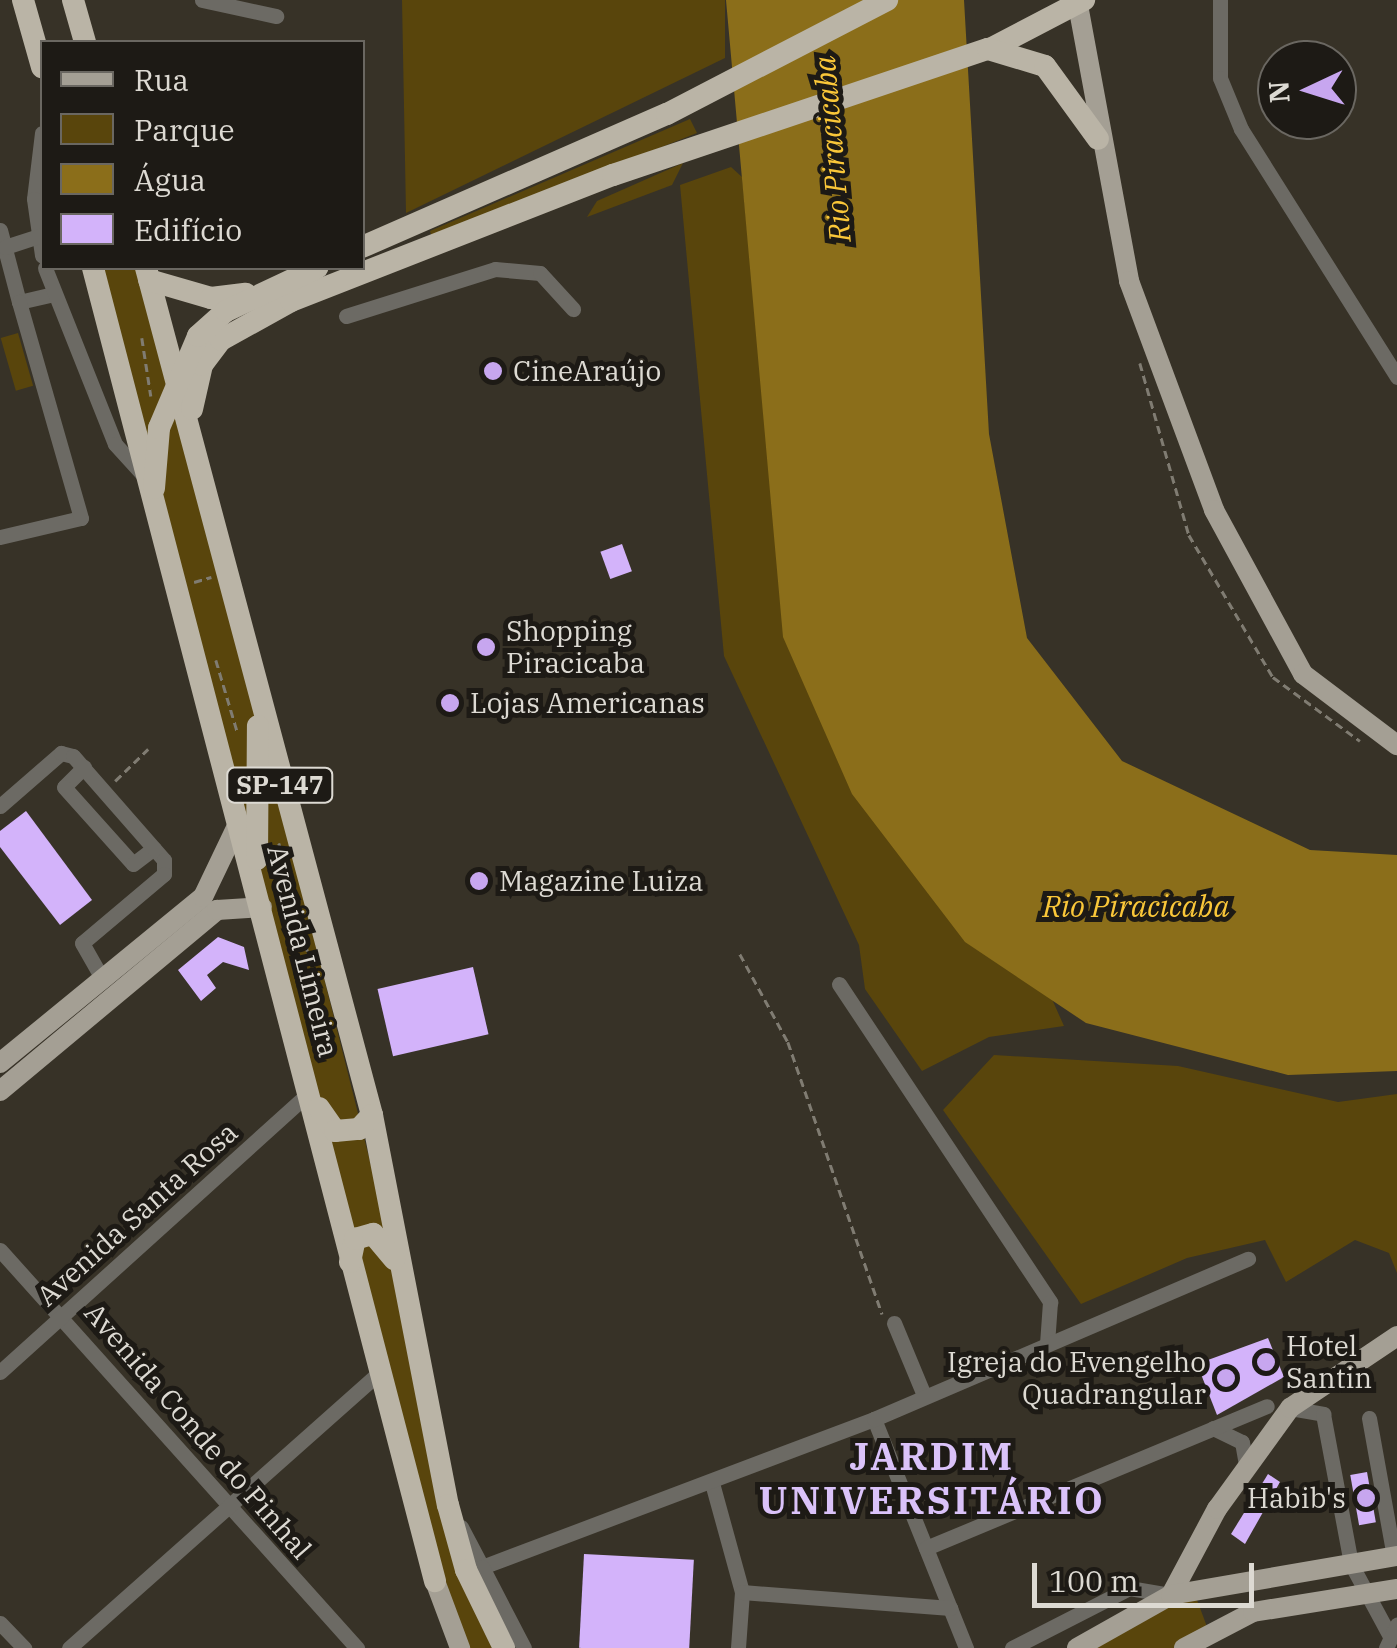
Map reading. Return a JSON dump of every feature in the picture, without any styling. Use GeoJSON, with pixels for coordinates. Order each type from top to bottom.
{"type":"FeatureCollection","features":[{"type":"Feature","properties":{"kind":"highway"},"geometry":{"type":"LineString","coordinates":[[23,0],[40,60]]}},
{"type":"Feature","properties":{"kind":"highway"},"geometry":{"type":"LineString","coordinates":[[73,0],[84,40]]}},
{"type":"Feature","properties":{"kind":"highway"},"geometry":{"type":"LineString","coordinates":[[365,246],[666,114],[886,0]]}},
{"type":"Feature","properties":{"kind":"highway"},"geometry":{"type":"LineString","coordinates":[[196,452],[193,386],[236,329],[685,150],[988,49],[1073,4]]}},
{"type":"Feature","properties":{"kind":"highway"},"geometry":{"type":"LineString","coordinates":[[988,49],[1045,66],[1101,146]]}},
{"type":"Feature","properties":{"kind":"highway","name":"Avenida Limeira"},"geometry":{"type":"LineString","coordinates":[[94,270],[145,477],[262,907],[376,1375],[435,1581]]}},
{"type":"Feature","properties":{"kind":"highway"},"geometry":{"type":"LineString","coordinates":[[154,506],[159,428],[176,372],[198,336],[259,293],[312,270]]}},
{"type":"Feature","properties":{"kind":"highway"},"geometry":{"type":"LineString","coordinates":[[148,274],[211,298],[259,293]]}},
{"type":"Feature","properties":{"kind":"highway","name":"Avenida Limeira"},"geometry":{"type":"LineString","coordinates":[[148,274],[232,571],[372,1116],[448,1505],[504,1648]]}},
{"type":"Feature","properties":{"kind":"highway"},"geometry":{"type":"LineString","coordinates":[[252,872],[258,680]]}},
{"type":"Feature","properties":{"kind":"highway"},"geometry":{"type":"LineString","coordinates":[[293,1029],[325,1125],[356,1130],[372,1116]]}},
{"type":"Feature","properties":{"kind":"highway"},"geometry":{"type":"LineString","coordinates":[[350,1264],[355,1239],[384,1238],[411,1310]]}},
{"type":"Feature","properties":{"kind":"main road"},"geometry":{"type":"LineString","coordinates":[[1073,4],[1101,146],[1151,356],[1245,574],[1303,674],[1397,745]]}},
{"type":"Feature","properties":{"kind":"main road"},"geometry":{"type":"LineString","coordinates":[[0,1063],[203,897],[239,822]]}},
{"type":"Feature","properties":{"kind":"main road"},"geometry":{"type":"LineString","coordinates":[[0,1092],[217,910],[252,872]]}},
{"type":"Feature","properties":{"kind":"main road"},"geometry":{"type":"LineString","coordinates":[[217,910],[262,907]]}},
{"type":"Feature","properties":{"kind":"main road"},"geometry":{"type":"LineString","coordinates":[[40,1030],[55,1049]]}},
{"type":"Feature","properties":{"kind":"main road"},"geometry":{"type":"LineString","coordinates":[[1171,1595],[1246,1464],[1290,1408],[1397,1336]]}},
{"type":"Feature","properties":{"kind":"main road"},"geometry":{"type":"LineString","coordinates":[[1077,1648],[1171,1595],[1396,1556]]}},
{"type":"Feature","properties":{"kind":"main road","name":"Avenida Limeira"},"geometry":{"type":"LineString","coordinates":[[474,1569],[492,1648]]}},
{"type":"Feature","properties":{"kind":"main road","name":"Avenida Limeira"},"geometry":{"type":"LineString","coordinates":[[435,1581],[459,1647]]}},
{"type":"Feature","properties":{"kind":"main road"},"geometry":{"type":"LineString","coordinates":[[1184,1648],[1253,1612],[1397,1589]]}},
{"type":"Feature","properties":{"kind":"street"},"geometry":{"type":"LineString","coordinates":[[202,0],[276,16]]}},
{"type":"Feature","properties":{"kind":"street"},"geometry":{"type":"LineString","coordinates":[[1220,0],[1220,78],[1241,129],[1397,377]]}},
{"type":"Feature","properties":{"kind":"street"},"geometry":{"type":"LineString","coordinates":[[40,138],[34,154],[40,242]]}},
{"type":"Feature","properties":{"kind":"street"},"geometry":{"type":"LineString","coordinates":[[0,230],[81,518],[0,537]]}},
{"type":"Feature","properties":{"kind":"street"},"geometry":{"type":"LineString","coordinates":[[4,247],[39,236]]}},
{"type":"Feature","properties":{"kind":"street"},"geometry":{"type":"LineString","coordinates":[[46,270],[115,444],[145,477]]}},
{"type":"Feature","properties":{"kind":"street"},"geometry":{"type":"LineString","coordinates":[[346,316],[496,270],[540,273],[574,309]]}},
{"type":"Feature","properties":{"kind":"street"},"geometry":{"type":"LineString","coordinates":[[18,302],[52,294]]}},
{"type":"Feature","properties":{"kind":"street"},"geometry":{"type":"LineString","coordinates":[[0,806],[61,753],[84,767],[107,790],[154,848],[164,874],[82,943],[103,980]]}},
{"type":"Feature","properties":{"kind":"street"},"geometry":{"type":"LineString","coordinates":[[84,767],[64,787],[132,864],[154,848]]}},
{"type":"Feature","properties":{"kind":"street"},"geometry":{"type":"LineString","coordinates":[[839,984],[1050,1302],[1047,1344]]}},
{"type":"Feature","properties":{"kind":"street","name":"Avenida Santa Rosa"},"geometry":{"type":"LineString","coordinates":[[0,1372],[308,1094]]}},
{"type":"Feature","properties":{"kind":"street","name":"Avenida Conde do Pinhal"},"geometry":{"type":"LineString","coordinates":[[0,1250],[62,1314],[356,1648]]}},
{"type":"Feature","properties":{"kind":"street"},"geometry":{"type":"LineString","coordinates":[[524,1648],[474,1569],[712,1483],[874,1419],[1248,1258]]}},
{"type":"Feature","properties":{"kind":"street"},"geometry":{"type":"LineString","coordinates":[[890,1323],[924,1395]]}},
{"type":"Feature","properties":{"kind":"street"},"geometry":{"type":"LineString","coordinates":[[69,1648],[226,1503],[376,1375]]}},
{"type":"Feature","properties":{"kind":"street"},"geometry":{"type":"LineString","coordinates":[[926,1548],[1267,1406]]}},
{"type":"Feature","properties":{"kind":"street"},"geometry":{"type":"LineString","coordinates":[[1290,1408],[1324,1414],[1352,1564],[1391,1636]]}},
{"type":"Feature","properties":{"kind":"street"},"geometry":{"type":"LineString","coordinates":[[1369,1418],[1396,1556]]}},
{"type":"Feature","properties":{"kind":"street"},"geometry":{"type":"LineString","coordinates":[[874,1419],[966,1648]]}},
{"type":"Feature","properties":{"kind":"street"},"geometry":{"type":"LineString","coordinates":[[1213,1428],[1242,1442],[1246,1464]]}},
{"type":"Feature","properties":{"kind":"street"},"geometry":{"type":"LineString","coordinates":[[712,1483],[742,1592],[738,1648]]}},
{"type":"Feature","properties":{"kind":"street"},"geometry":{"type":"LineString","coordinates":[[1012,1648],[1129,1588],[1171,1595]]}},
{"type":"Feature","properties":{"kind":"street"},"geometry":{"type":"LineString","coordinates":[[742,1592],[950,1608]]}},
{"type":"Feature","properties":{"kind":"street"},"geometry":{"type":"LineString","coordinates":[[0,1623],[24,1648]]}},
{"type":"Feature","properties":{"kind":"path"},"geometry":{"type":"LineString","coordinates":[[159,428],[138,341],[162,326]]}},
{"type":"Feature","properties":{"kind":"path"},"geometry":{"type":"LineString","coordinates":[[188,563],[198,600]]}},
{"type":"Feature","properties":{"kind":"path"},"geometry":{"type":"LineString","coordinates":[[192,582],[232,571]]}},
{"type":"Feature","properties":{"kind":"path"},"geometry":{"type":"LineString","coordinates":[[214,654],[242,745]]}},
{"type":"Feature","properties":{"kind":"path"},"geometry":{"type":"LineString","coordinates":[[107,790],[148,749]]}},
{"type":"Feature","properties":{"kind":"path"},"geometry":{"type":"LineString","coordinates":[[278,832],[294,923],[324,1012]]}},
{"type":"Feature","properties":{"kind":"path"},"geometry":{"type":"LineString","coordinates":[[740,954],[788,1042],[890,1323]]}},
{"type":"Feature","properties":{"kind":"green space"},"geometry":{"type":"Polygon","coordinates":[[[402,0],[725,0],[725,58],[406,213],[402,0]]]}},
{"type":"Feature","properties":{"kind":"green space"},"geometry":{"type":"Polygon","coordinates":[[[690,119],[697,133],[432,238],[430,231],[690,119]]]}},
{"type":"Feature","properties":{"kind":"green space"},"geometry":{"type":"Polygon","coordinates":[[[683,163],[672,185],[587,217],[597,201],[683,163]]]}},
{"type":"Feature","properties":{"kind":"green space"},"geometry":{"type":"Polygon","coordinates":[[[731,167],[742,177],[758,343],[1064,1026],[989,1037],[922,1071],[865,989],[859,945],[724,656],[680,185],[731,167]]]}},
{"type":"Feature","properties":{"kind":"green space"},"geometry":{"type":"Polygon","coordinates":[[[94,270],[147,270],[492,1648],[460,1648],[94,270]]]}},
{"type":"Feature","properties":{"kind":"green space"},"geometry":{"type":"Polygon","coordinates":[[[18,333],[33,386],[16,391],[1,338],[18,333]]]}},
{"type":"Feature","properties":{"kind":"green space"},"geometry":{"type":"Polygon","coordinates":[[[994,1055],[1178,1066],[1338,1102],[1397,1094],[1397,1273],[1389,1253],[1355,1240],[1286,1282],[1265,1240],[1187,1258],[1081,1304],[943,1110],[994,1055]]]}},
{"type":"Feature","properties":{"kind":"green space"},"geometry":{"type":"Polygon","coordinates":[[[1194,1592],[1209,1632],[1186,1648],[1079,1648],[1194,1592]]]}},
{"type":"Feature","properties":{"kind":"water","name":"Rio Piracicaba"},"geometry":{"type":"Polygon","coordinates":[[[726,0],[964,0],[989,434],[1027,638],[1122,761],[1310,850],[1397,855],[1397,1071],[1288,1075],[1086,1023],[965,942],[852,794],[783,637],[726,0]]]}},
{"type":"Feature","properties":{"kind":"building"},"geometry":{"type":"Polygon","coordinates":[[[622,544],[632,571],[610,579],[600,552],[622,544]]]}},
{"type":"Feature","properties":{"kind":"building"},"geometry":{"type":"Polygon","coordinates":[[[26,811],[92,900],[60,925],[0,847],[0,831],[26,811]]]}},
{"type":"Feature","properties":{"kind":"building"},"geometry":{"type":"Polygon","coordinates":[[[218,937],[244,947],[249,970],[223,962],[207,975],[216,988],[201,1001],[178,970],[218,937]]]}},
{"type":"Feature","properties":{"kind":"building"},"geometry":{"type":"Polygon","coordinates":[[[473,967],[489,1034],[393,1056],[378,989],[473,967]]]}},
{"type":"Feature","properties":{"kind":"building","name":"Igreja do Evengelho Quadrangular"},"geometry":{"type":"Polygon","coordinates":[[[1268,1338],[1284,1377],[1217,1415],[1197,1364],[1268,1338]]]}},
{"type":"Feature","properties":{"kind":"building","name":"Habib's"},"geometry":{"type":"Polygon","coordinates":[[[1367,1472],[1376,1522],[1359,1525],[1350,1475],[1367,1472]]]}},
{"type":"Feature","properties":{"kind":"building"},"geometry":{"type":"Polygon","coordinates":[[[1268,1474],[1280,1482],[1245,1544],[1231,1534],[1268,1474]]]}},
{"type":"Feature","properties":{"kind":"building"},"geometry":{"type":"Polygon","coordinates":[[[584,1554],[694,1560],[689,1648],[579,1648],[584,1554]]]}},
{"type":"Feature","properties":{"kind":"place","name":"CineAraújo"},"geometry":{"type":"Point","coordinates":[493,371]}},
{"type":"Feature","properties":{"kind":"place","name":"Shopping Piracicaba"},"geometry":{"type":"Point","coordinates":[486,647]}},
{"type":"Feature","properties":{"kind":"place","name":"Lojas Americanas"},"geometry":{"type":"Point","coordinates":[450,703]}},
{"type":"Feature","properties":{"kind":"place","name":"Magazine Luiza"},"geometry":{"type":"Point","coordinates":[479,881]}},
{"type":"Feature","properties":{"kind":"place","name":"Hotel Santin"},"geometry":{"type":"Point","coordinates":[1266,1362]}},
{"type":"Feature","properties":{"kind":"place","name":"Igreja do Evengelho Quadrangular"},"geometry":{"type":"Point","coordinates":[1226,1378]}},
{"type":"Feature","properties":{"kind":"place","name":"Habib's"},"geometry":{"type":"Point","coordinates":[1366,1498]}},
{"type":"Feature","properties":{"kind":"district","name":"JARDIM UNIVERSITÁRIO"},"geometry":{"type":"Point","coordinates":[932,1478]}}]}
